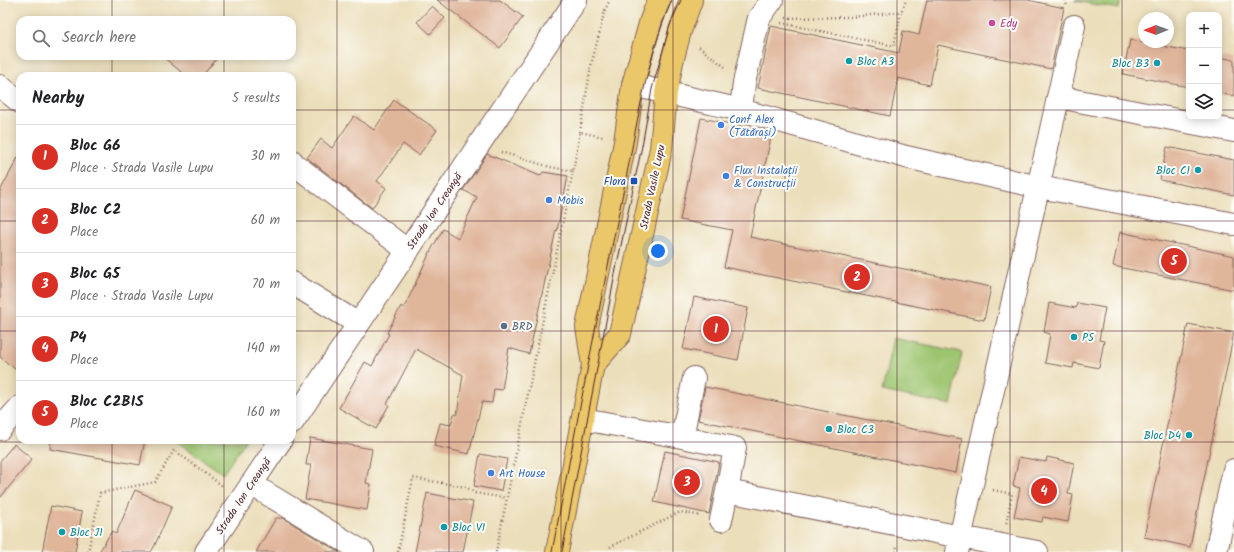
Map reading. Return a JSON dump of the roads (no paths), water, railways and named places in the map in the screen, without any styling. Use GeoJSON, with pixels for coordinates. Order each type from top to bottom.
{"type":"FeatureCollection","features":[{"type":"Feature","properties":{"kind":"main road"},"geometry":{"type":"LineString","coordinates":[[557,552],[584,419],[593,365],[587,327],[625,142],[633,85],[651,20],[659,0]]}},
{"type":"Feature","properties":{"kind":"main road","name":"Strada Vasile Lupu"},"geometry":{"type":"LineString","coordinates":[[593,365],[620,334],[661,149],[666,93],[672,62],[680,31],[691,0]]}},
{"type":"Feature","properties":{"kind":"street","name":"Strada Ion Creangă"},"geometry":{"type":"LineString","coordinates":[[296,417],[357,323],[408,251],[576,0]]}},
{"type":"Feature","properties":{"kind":"street"},"geometry":{"type":"LineString","coordinates":[[741,110],[744,83],[759,18],[772,0]]}},
{"type":"Feature","properties":{"kind":"street"},"geometry":{"type":"LineString","coordinates":[[959,544],[1074,26]]}},
{"type":"Feature","properties":{"kind":"street"},"geometry":{"type":"LineString","coordinates":[[633,85],[741,110],[906,157],[1039,187],[1234,224]]}},
{"type":"Feature","properties":{"kind":"street"},"geometry":{"type":"LineString","coordinates":[[0,86],[16,99]]}},
{"type":"Feature","properties":{"kind":"street"},"geometry":{"type":"LineString","coordinates":[[1058,97],[1234,131]]}},
{"type":"Feature","properties":{"kind":"street"},"geometry":{"type":"LineString","coordinates":[[296,166],[408,251]]}},
{"type":"Feature","properties":{"kind":"street"},"geometry":{"type":"LineString","coordinates":[[296,285],[357,323]]}},
{"type":"Feature","properties":{"kind":"street"},"geometry":{"type":"LineString","coordinates":[[682,437],[694,378]]}},
{"type":"Feature","properties":{"kind":"street"},"geometry":{"type":"LineString","coordinates":[[0,429],[16,411]]}},
{"type":"Feature","properties":{"kind":"street"},"geometry":{"type":"LineString","coordinates":[[584,419],[736,448],[721,520]]}},
{"type":"Feature","properties":{"kind":"street","name":"Strada Ion Creangă"},"geometry":{"type":"LineString","coordinates":[[206,552],[277,444]]}},
{"type":"Feature","properties":{"kind":"street"},"geometry":{"type":"LineString","coordinates":[[1216,552],[1234,470]]}},
{"type":"Feature","properties":{"kind":"street"},"geometry":{"type":"LineString","coordinates":[[246,491],[363,552]]}},
{"type":"Feature","properties":{"kind":"street"},"geometry":{"type":"LineString","coordinates":[[727,491],[959,544],[1001,545],[1036,552]]}},
{"type":"Feature","properties":{"kind":"tram line"},"geometry":{"type":"LineString","coordinates":[[552,552],[648,71],[672,0]]}},
{"type":"Feature","properties":{"kind":"tram line"},"geometry":{"type":"LineString","coordinates":[[562,552],[652,89],[670,25],[681,0]]}},
{"type":"Feature","properties":{"kind":"place","name":"Edy"},"geometry":{"type":"Point","coordinates":[992,23]}},
{"type":"Feature","properties":{"kind":"place","name":"Bloc A3"},"geometry":{"type":"Point","coordinates":[849,61]}},
{"type":"Feature","properties":{"kind":"place","name":"Bloc B3"},"geometry":{"type":"Point","coordinates":[1157,63]}},
{"type":"Feature","properties":{"kind":"place","name":"Conf Alex (Tătărași)"},"geometry":{"type":"Point","coordinates":[721,125]}},
{"type":"Feature","properties":{"kind":"place","name":"Bloc C1"},"geometry":{"type":"Point","coordinates":[1198,170]}},
{"type":"Feature","properties":{"kind":"place","name":"Flux Instalații & Construcții"},"geometry":{"type":"Point","coordinates":[726,176]}},
{"type":"Feature","properties":{"kind":"place","name":"Flora"},"geometry":{"type":"Point","coordinates":[634,181]}},
{"type":"Feature","properties":{"kind":"place","name":"Mobis"},"geometry":{"type":"Point","coordinates":[549,200]}},
{"type":"Feature","properties":{"kind":"place","name":"Bloc C2BIS"},"geometry":{"type":"Point","coordinates":[1174,261]}},
{"type":"Feature","properties":{"kind":"place","name":"Bloc C2"},"geometry":{"type":"Point","coordinates":[857,277]}},
{"type":"Feature","properties":{"kind":"place","name":"BRD"},"geometry":{"type":"Point","coordinates":[504,326]}},
{"type":"Feature","properties":{"kind":"place","name":"Bloc G6"},"geometry":{"type":"Point","coordinates":[716,329]}},
{"type":"Feature","properties":{"kind":"place","name":"P5"},"geometry":{"type":"Point","coordinates":[1074,337]}},
{"type":"Feature","properties":{"kind":"place","name":"Bloc C3"},"geometry":{"type":"Point","coordinates":[829,429]}},
{"type":"Feature","properties":{"kind":"place","name":"Bloc D4"},"geometry":{"type":"Point","coordinates":[1189,435]}},
{"type":"Feature","properties":{"kind":"place","name":"Art House"},"geometry":{"type":"Point","coordinates":[491,473]}},
{"type":"Feature","properties":{"kind":"place","name":"Bloc G5"},"geometry":{"type":"Point","coordinates":[687,482]}},
{"type":"Feature","properties":{"kind":"place","name":"P4"},"geometry":{"type":"Point","coordinates":[1044,491]}},
{"type":"Feature","properties":{"kind":"place","name":"Bloc V1"},"geometry":{"type":"Point","coordinates":[444,527]}},
{"type":"Feature","properties":{"kind":"place","name":"Bloc J1"},"geometry":{"type":"Point","coordinates":[62,532]}}]}
